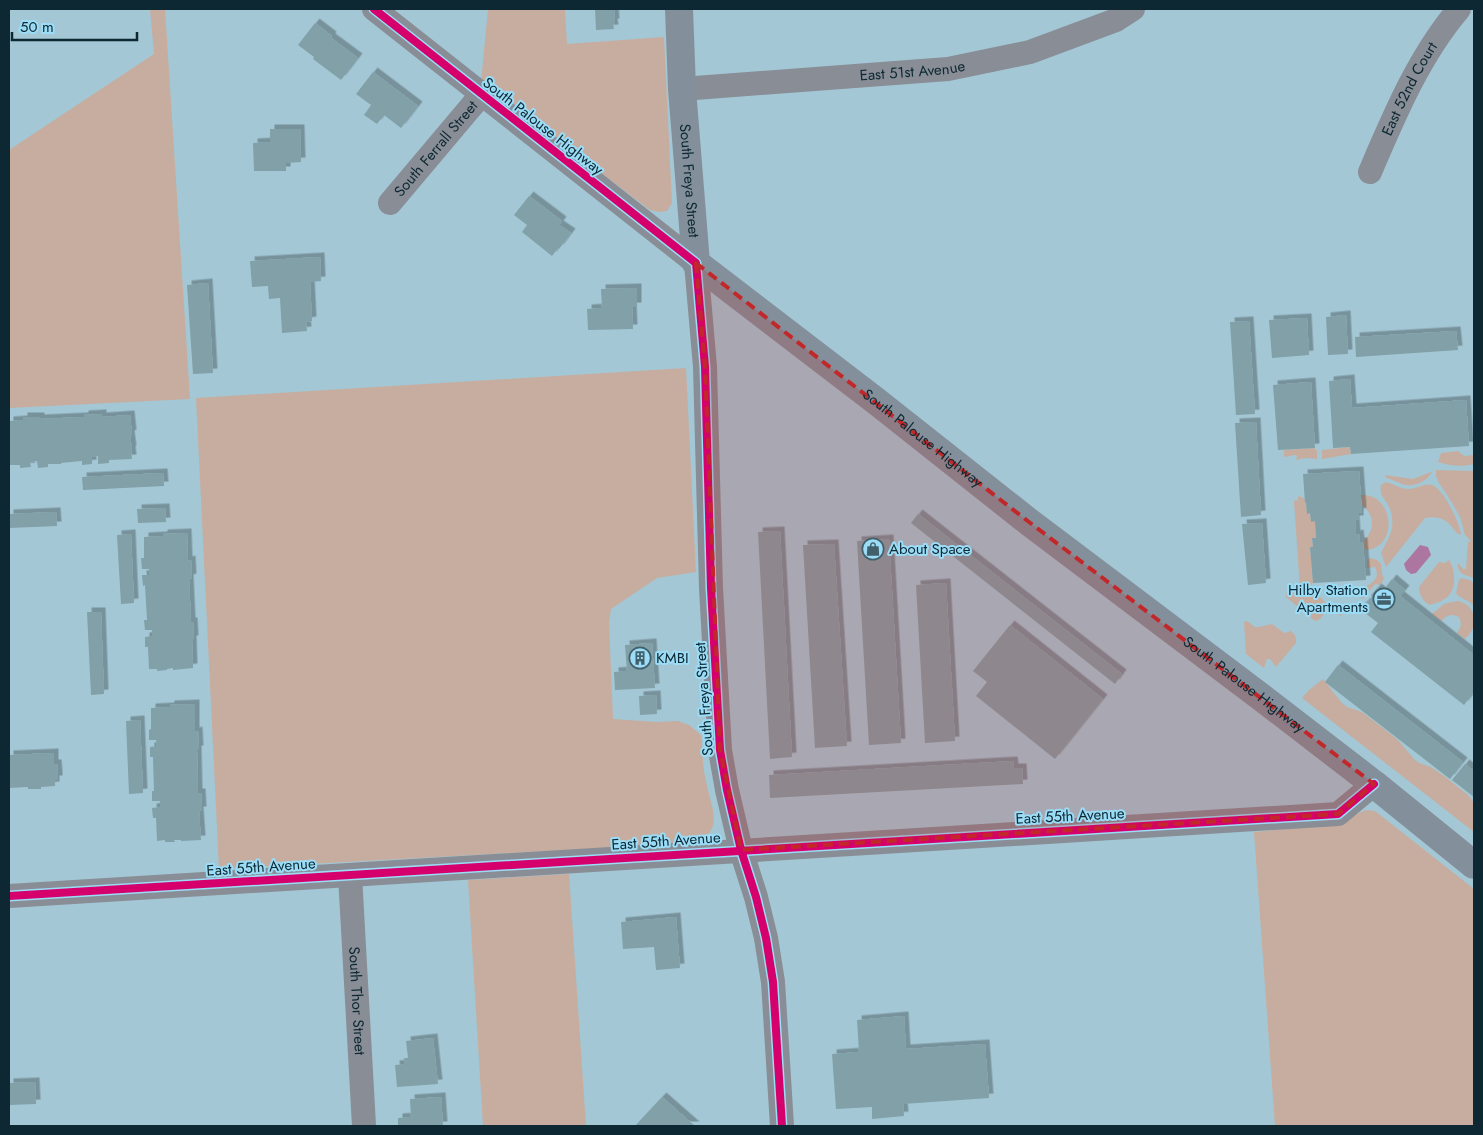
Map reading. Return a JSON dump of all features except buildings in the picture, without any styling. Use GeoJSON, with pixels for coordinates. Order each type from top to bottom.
{"type":"FeatureCollection","features":[{"type":"Feature","properties":{"kind":"main road","name":"South Freya Street"},"geometry":{"type":"LineString","coordinates":[[679,9],[682,89],[696,263]]}},
{"type":"Feature","properties":{"kind":"main road","name":"South Palouse Highway"},"geometry":{"type":"LineString","coordinates":[[696,263],[876,401],[1029,522],[1374,784],[1474,865]]}},
{"type":"Feature","properties":{"kind":"street","name":"South Palouse Highway"},"geometry":{"type":"LineString","coordinates":[[374,9],[696,263]]}},
{"type":"Feature","properties":{"kind":"street","name":"East 51st Avenue"},"geometry":{"type":"LineString","coordinates":[[682,89],[948,69],[1030,52],[1116,20],[1133,9]]}},
{"type":"Feature","properties":{"kind":"street","name":"East 52nd Court"},"geometry":{"type":"LineString","coordinates":[[1370,172],[1400,102],[1442,28],[1459,9]]}},
{"type":"Feature","properties":{"kind":"street","name":"South Ferrall Street"},"geometry":{"type":"LineString","coordinates":[[390,203],[482,95]]}},
{"type":"Feature","properties":{"kind":"street","name":"South Freya Street"},"geometry":{"type":"LineString","coordinates":[[696,263],[705,367],[711,588],[720,750],[726,790],[766,938],[773,982],[782,1126]]}},
{"type":"Feature","properties":{"kind":"street","name":"East 55th Avenue"},"geometry":{"type":"LineString","coordinates":[[9,896],[1338,814],[1374,784]]}},
{"type":"Feature","properties":{"kind":"street","name":"South Thor Street"},"geometry":{"type":"LineString","coordinates":[[350,875],[364,1126]]}},
{"type":"Feature","properties":{"kind":"highlighted area"},"geometry":{"type":"Polygon","coordinates":[[[696,263],[1029,522],[1374,784],[1338,814],[741,850],[720,750],[705,367],[696,263]]]}},
{"type":"Feature","properties":{"kind":"shaded area"},"geometry":{"type":"Polygon","coordinates":[[[150,9],[165,9],[190,399],[9,408],[9,150],[154,54],[150,9]]]}},
{"type":"Feature","properties":{"kind":"shaded area"},"geometry":{"type":"Polygon","coordinates":[[[488,9],[565,9],[567,44],[664,37],[672,203],[667,211],[650,210],[481,82],[488,9]]]}},
{"type":"Feature","properties":{"kind":"shaded area"},"geometry":{"type":"Polygon","coordinates":[[[686,368],[696,572],[657,578],[611,609],[609,623],[613,719],[656,722],[678,721],[689,725],[701,735],[704,770],[714,817],[710,832],[693,843],[219,869],[196,398],[686,368]]]}},
{"type":"Feature","properties":{"kind":"shaded area"},"geometry":{"type":"Polygon","coordinates":[[[1350,447],[1351,454],[1322,459],[1322,450],[1350,447]]]}},
{"type":"Feature","properties":{"kind":"shaded area"},"geometry":{"type":"Polygon","coordinates":[[[1315,448],[1317,450],[1317,459],[1305,458],[1296,460],[1297,456],[1295,455],[1284,457],[1284,450],[1315,448]]]}},
{"type":"Feature","properties":{"kind":"shaded area"},"geometry":{"type":"Polygon","coordinates":[[[1458,451],[1464,456],[1474,455],[1474,464],[1456,466],[1438,462],[1441,453],[1458,451]]]}},
{"type":"Feature","properties":{"kind":"shaded area"},"geometry":{"type":"Polygon","coordinates":[[[1436,470],[1474,471],[1474,578],[1463,574],[1459,570],[1458,563],[1463,569],[1466,569],[1468,542],[1471,541],[1465,535],[1460,517],[1439,483],[1436,470]]]}},
{"type":"Feature","properties":{"kind":"shaded area"},"geometry":{"type":"Polygon","coordinates":[[[1432,472],[1423,481],[1415,485],[1402,484],[1386,478],[1385,475],[1413,479],[1432,472]]]}},
{"type":"Feature","properties":{"kind":"shaded area"},"geometry":{"type":"Polygon","coordinates":[[[1386,482],[1406,489],[1432,485],[1446,499],[1458,523],[1461,535],[1443,520],[1433,517],[1425,518],[1386,567],[1381,553],[1392,527],[1392,514],[1381,492],[1381,485],[1386,482]]]}},
{"type":"Feature","properties":{"kind":"shaded area"},"geometry":{"type":"Polygon","coordinates":[[[1361,495],[1372,497],[1380,502],[1386,511],[1388,521],[1388,531],[1384,540],[1377,547],[1367,550],[1364,548],[1364,541],[1370,532],[1372,522],[1369,513],[1362,505],[1361,495]]]}},
{"type":"Feature","properties":{"kind":"shaded area"},"geometry":{"type":"Polygon","coordinates":[[[1298,496],[1304,498],[1307,513],[1310,513],[1311,521],[1315,521],[1316,538],[1312,539],[1313,547],[1310,547],[1313,583],[1306,590],[1312,595],[1320,597],[1327,604],[1341,612],[1342,617],[1329,608],[1319,620],[1315,621],[1286,597],[1287,592],[1300,589],[1294,501],[1298,500],[1298,496]]]}},
{"type":"Feature","properties":{"kind":"shaded area"},"geometry":{"type":"Polygon","coordinates":[[[1420,545],[1428,547],[1431,555],[1416,573],[1411,574],[1406,570],[1404,564],[1420,545]]]}},
{"type":"Feature","properties":{"kind":"shaded area"},"geometry":{"type":"Polygon","coordinates":[[[1370,558],[1377,560],[1381,564],[1384,579],[1380,585],[1375,584],[1363,599],[1360,596],[1359,590],[1373,582],[1377,576],[1375,567],[1367,568],[1367,560],[1370,558]]]}},
{"type":"Feature","properties":{"kind":"shaded area"},"geometry":{"type":"Polygon","coordinates":[[[1449,560],[1454,575],[1454,585],[1450,595],[1430,605],[1422,598],[1419,587],[1439,562],[1445,563],[1449,560]]]}},
{"type":"Feature","properties":{"kind":"shaded area"},"geometry":{"type":"Polygon","coordinates":[[[1461,578],[1470,580],[1474,584],[1474,606],[1456,593],[1461,578]]]}},
{"type":"Feature","properties":{"kind":"shaded area"},"geometry":{"type":"Polygon","coordinates":[[[1457,601],[1465,603],[1471,609],[1474,616],[1473,627],[1465,639],[1457,633],[1461,625],[1459,617],[1449,615],[1441,621],[1432,614],[1444,604],[1457,601]]]}},
{"type":"Feature","properties":{"kind":"shaded area"},"geometry":{"type":"Polygon","coordinates":[[[1247,621],[1255,627],[1272,624],[1284,633],[1290,630],[1295,635],[1296,643],[1276,667],[1270,659],[1267,659],[1264,668],[1246,654],[1244,622],[1247,621]]]}},
{"type":"Feature","properties":{"kind":"shaded area"},"geometry":{"type":"Polygon","coordinates":[[[1323,679],[1347,707],[1362,712],[1397,739],[1419,763],[1431,767],[1468,795],[1474,803],[1474,832],[1302,698],[1323,679]]]}},
{"type":"Feature","properties":{"kind":"shaded area"},"geometry":{"type":"Polygon","coordinates":[[[1366,810],[1375,811],[1474,889],[1474,1126],[1275,1126],[1254,832],[1333,824],[1366,810]]]}},
{"type":"Feature","properties":{"kind":"shaded area"},"geometry":{"type":"Polygon","coordinates":[[[569,874],[586,1126],[483,1126],[468,880],[569,874]]]}},
{"type":"Feature","properties":{"kind":"cycle path"},"geometry":{"type":"LineString","coordinates":[[374,9],[696,263],[705,367],[711,588],[720,750],[741,850],[756,897],[766,938],[773,982],[782,1126]]}},
{"type":"Feature","properties":{"kind":"cycle path"},"geometry":{"type":"LineString","coordinates":[[9,896],[1338,814],[1374,784]]}},
{"type":"Feature","properties":{"kind":"place","name":"About Space"},"geometry":{"type":"Point","coordinates":[873,549]}},
{"type":"Feature","properties":{"kind":"place","name":"Hilby Station Apartments"},"geometry":{"type":"Point","coordinates":[1384,599]}},
{"type":"Feature","properties":{"kind":"place","name":"KMBI"},"geometry":{"type":"Point","coordinates":[640,658]}}]}
